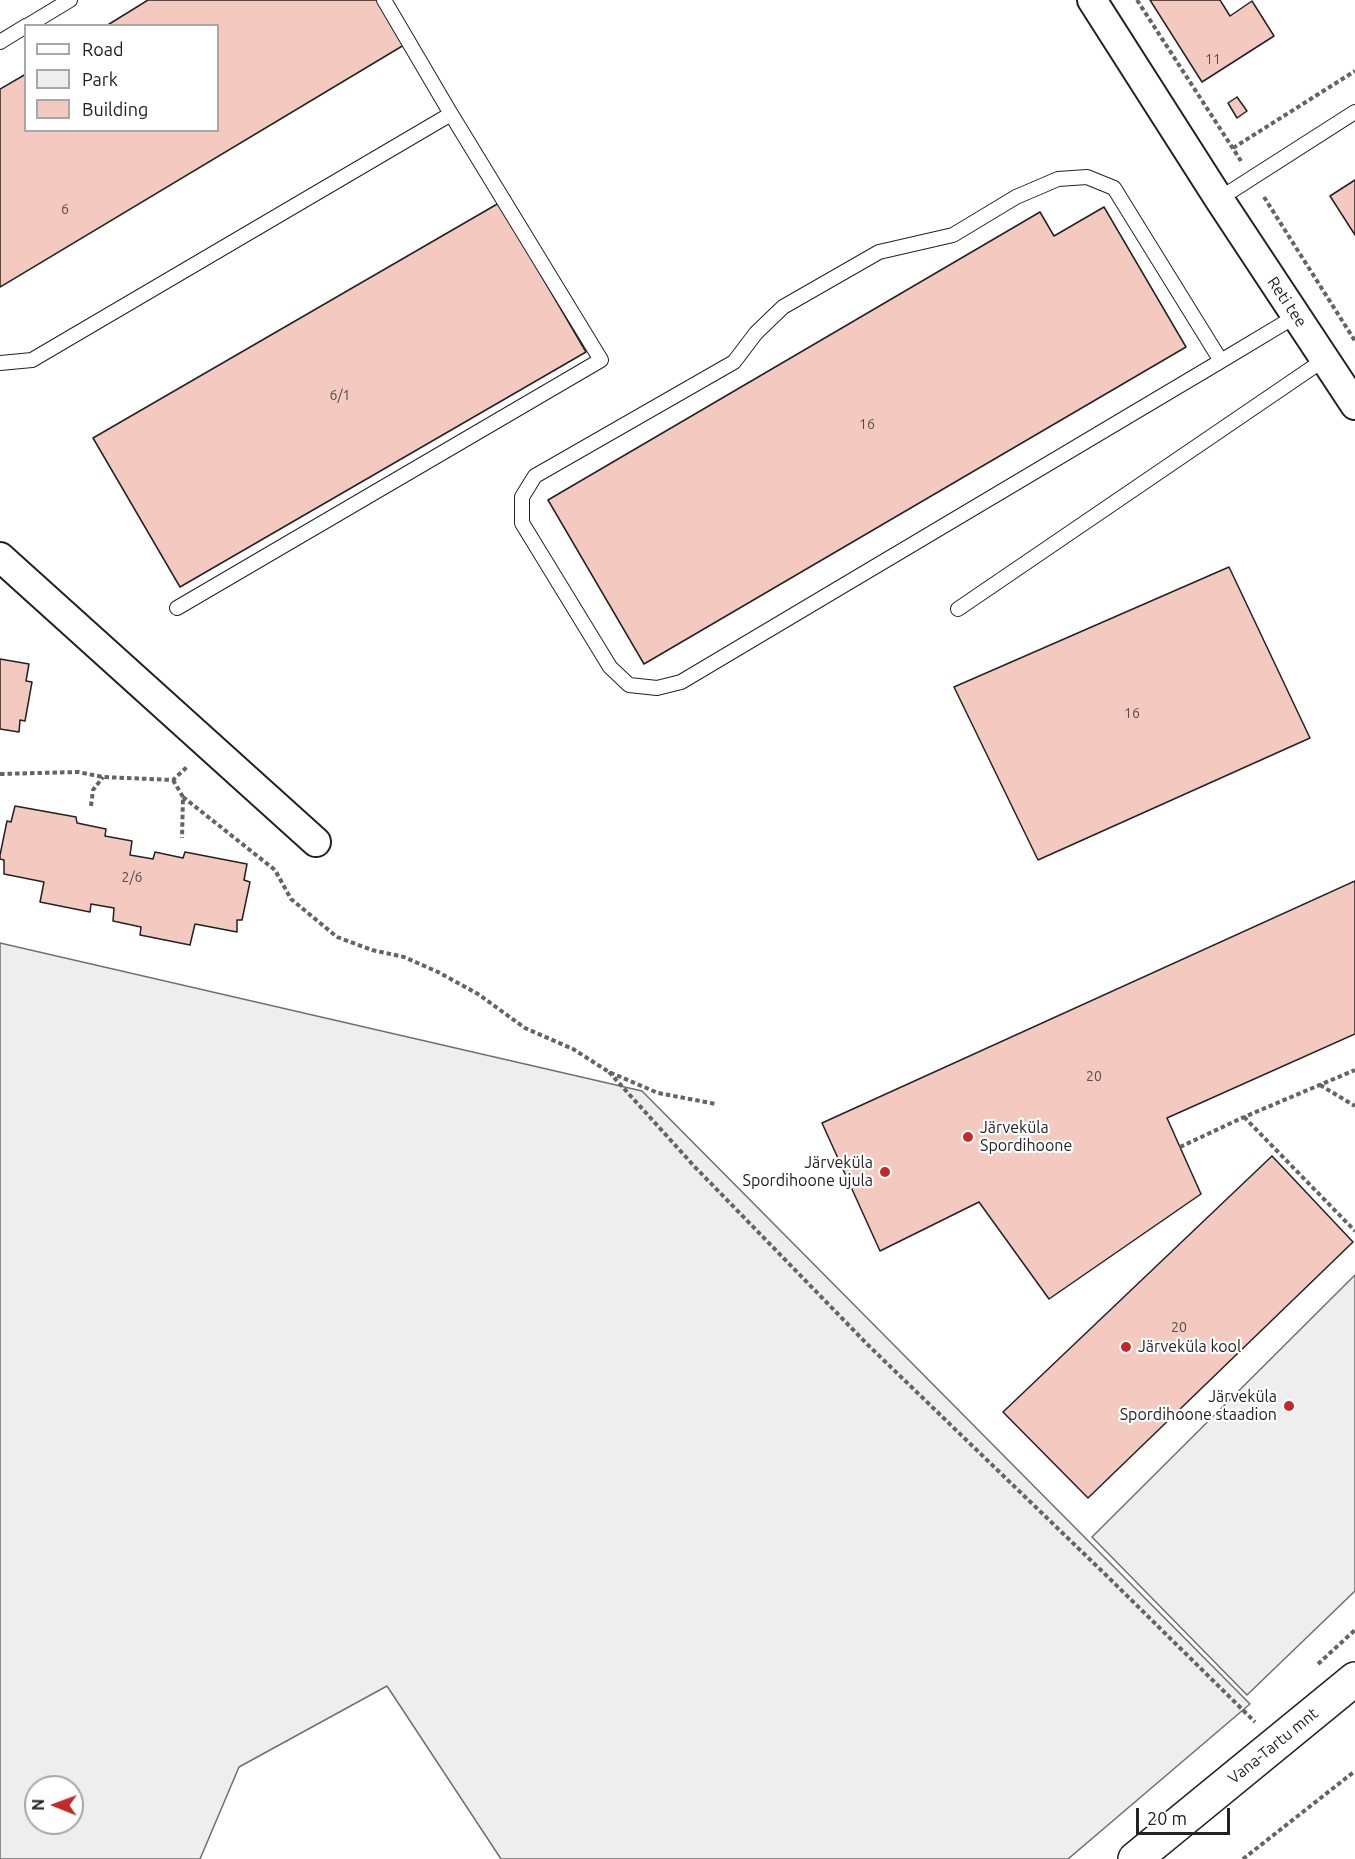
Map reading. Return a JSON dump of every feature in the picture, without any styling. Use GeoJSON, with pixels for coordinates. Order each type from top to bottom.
{"type":"FeatureCollection","features":[{"type":"Feature","properties":{"kind":"street","name":"Reti tee"},"geometry":{"type":"LineString","coordinates":[[1092,0],[1219,199],[1355,405]]}},
{"type":"Feature","properties":{"kind":"street"},"geometry":{"type":"LineString","coordinates":[[0,557],[316,842]]}},
{"type":"Feature","properties":{"kind":"street","name":"Vana-Tartu mnt"},"geometry":{"type":"LineString","coordinates":[[1135,1859],[1355,1679]]}},
{"type":"Feature","properties":{"kind":"lane"},"geometry":{"type":"LineString","coordinates":[[29,24],[70,0]]}},
{"type":"Feature","properties":{"kind":"lane"},"geometry":{"type":"LineString","coordinates":[[177,608],[601,360],[384,0]]}},
{"type":"Feature","properties":{"kind":"lane"},"geometry":{"type":"LineString","coordinates":[[0,42],[24,27]]}},
{"type":"Feature","properties":{"kind":"lane"},"geometry":{"type":"LineString","coordinates":[[1219,199],[1355,112]]}},
{"type":"Feature","properties":{"kind":"lane"},"geometry":{"type":"LineString","coordinates":[[0,363],[32,360],[451,114]]}},
{"type":"Feature","properties":{"kind":"lane"},"geometry":{"type":"LineString","coordinates":[[1221,361],[1114,188],[1087,177],[1058,179],[1016,197],[953,235],[879,252],[783,307],[756,333],[735,362],[535,476],[522,497],[522,523],[610,667],[629,685],[657,688],[681,682],[1221,361],[1296,316]]}},
{"type":"Feature","properties":{"kind":"lane"},"geometry":{"type":"LineString","coordinates":[[958,609],[1325,359]]}},
{"type":"Feature","properties":{"kind":"path"},"geometry":{"type":"LineString","coordinates":[[1233,148],[1355,70]]}},
{"type":"Feature","properties":{"kind":"path"},"geometry":{"type":"LineString","coordinates":[[0,774],[78,772],[103,777],[173,780],[209,746]]}},
{"type":"Feature","properties":{"kind":"path"},"geometry":{"type":"LineString","coordinates":[[91,807],[93,790],[103,777]]}},
{"type":"Feature","properties":{"kind":"path"},"geometry":{"type":"LineString","coordinates":[[173,780],[183,797],[275,870],[291,899],[337,937],[372,950],[404,957],[438,972],[478,994],[525,1028],[573,1049],[609,1072],[658,1093],[716,1104]]}},
{"type":"Feature","properties":{"kind":"path"},"geometry":{"type":"LineString","coordinates":[[182,838],[183,797]]}},
{"type":"Feature","properties":{"kind":"path"},"geometry":{"type":"LineString","coordinates":[[1180,1146],[1355,1070]]}},
{"type":"Feature","properties":{"kind":"path"},"geometry":{"type":"LineString","coordinates":[[609,1072],[694,1166],[868,1346],[1107,1576],[1254,1722],[1263,1714]]}},
{"type":"Feature","properties":{"kind":"path"},"geometry":{"type":"LineString","coordinates":[[1319,1085],[1355,1106]]}},
{"type":"Feature","properties":{"kind":"path"},"geometry":{"type":"LineString","coordinates":[[1244,1117],[1355,1231]]}},
{"type":"Feature","properties":{"kind":"path"},"geometry":{"type":"LineString","coordinates":[[1313,1668],[1355,1630]]}},
{"type":"Feature","properties":{"kind":"path"},"geometry":{"type":"LineString","coordinates":[[1243,1859],[1355,1771]]}},
{"type":"Feature","properties":{"kind":"green space"},"geometry":{"type":"Polygon","coordinates":[[[0,943],[642,1091],[1250,1704],[1068,1859],[501,1859],[387,1686],[239,1767],[200,1859],[0,1859],[0,943]]]}},
{"type":"Feature","properties":{"kind":"green space","name":"Järveküla Spordihoone staadion"},"geometry":{"type":"Polygon","coordinates":[[[1355,1275],[1355,1591],[1247,1695],[1092,1537],[1355,1275]]]}},
{"type":"Feature","properties":{"kind":"building"},"geometry":{"type":"Polygon","coordinates":[[[148,0],[377,0],[404,45],[0,287],[0,89],[24,75],[24,132],[219,132],[219,24],[109,24],[148,0]]]}},
{"type":"Feature","properties":{"kind":"building"},"geometry":{"type":"Polygon","coordinates":[[[1150,0],[1220,0],[1230,16],[1252,1],[1274,36],[1202,82],[1150,0]]]}},
{"type":"Feature","properties":{"kind":"building"},"geometry":{"type":"Polygon","coordinates":[[[1237,97],[1247,111],[1237,118],[1228,103],[1237,97]]]}},
{"type":"Feature","properties":{"kind":"building"},"geometry":{"type":"Polygon","coordinates":[[[1355,180],[1355,235],[1330,196],[1355,180]]]}},
{"type":"Feature","properties":{"kind":"building"},"geometry":{"type":"Polygon","coordinates":[[[499,203],[586,352],[180,587],[93,438],[499,203]]]}},
{"type":"Feature","properties":{"kind":"building"},"geometry":{"type":"Polygon","coordinates":[[[1104,207],[1186,347],[644,664],[548,500],[1040,212],[1054,236],[1104,207]]]}},
{"type":"Feature","properties":{"kind":"building"},"geometry":{"type":"Polygon","coordinates":[[[1229,567],[1310,738],[1038,860],[954,687],[1229,567]]]}},
{"type":"Feature","properties":{"kind":"building"},"geometry":{"type":"Polygon","coordinates":[[[0,659],[29,664],[26,681],[32,682],[25,721],[20,720],[19,732],[0,729],[0,659]]]}},
{"type":"Feature","properties":{"kind":"building"},"geometry":{"type":"Polygon","coordinates":[[[15,806],[76,817],[77,823],[106,829],[105,836],[132,841],[130,855],[153,859],[155,852],[183,858],[185,852],[247,864],[244,880],[250,882],[242,920],[237,920],[237,932],[195,924],[190,945],[140,935],[141,927],[113,921],[114,908],[91,904],[90,912],[40,902],[44,882],[4,874],[4,860],[0,859],[7,821],[11,822],[15,806]]]}},
{"type":"Feature","properties":{"kind":"building"},"geometry":{"type":"Polygon","coordinates":[[[1355,881],[1355,1034],[1167,1118],[1201,1194],[1049,1299],[979,1202],[880,1251],[822,1123],[1355,881]]]}},
{"type":"Feature","properties":{"kind":"building"},"geometry":{"type":"Polygon","coordinates":[[[1272,1156],[1353,1242],[1088,1498],[1003,1412],[1272,1156]]]}},
{"type":"Feature","properties":{"kind":"place","name":"Järveküla Spordihoone"},"geometry":{"type":"Point","coordinates":[968,1137]}},
{"type":"Feature","properties":{"kind":"place","name":"Järveküla Spordihoone ujula"},"geometry":{"type":"Point","coordinates":[885,1172]}},
{"type":"Feature","properties":{"kind":"place","name":"Järveküla kool"},"geometry":{"type":"Point","coordinates":[1126,1347]}},
{"type":"Feature","properties":{"kind":"place","name":"Järveküla Spordihoone staadion"},"geometry":{"type":"Point","coordinates":[1289,1406]}}]}
